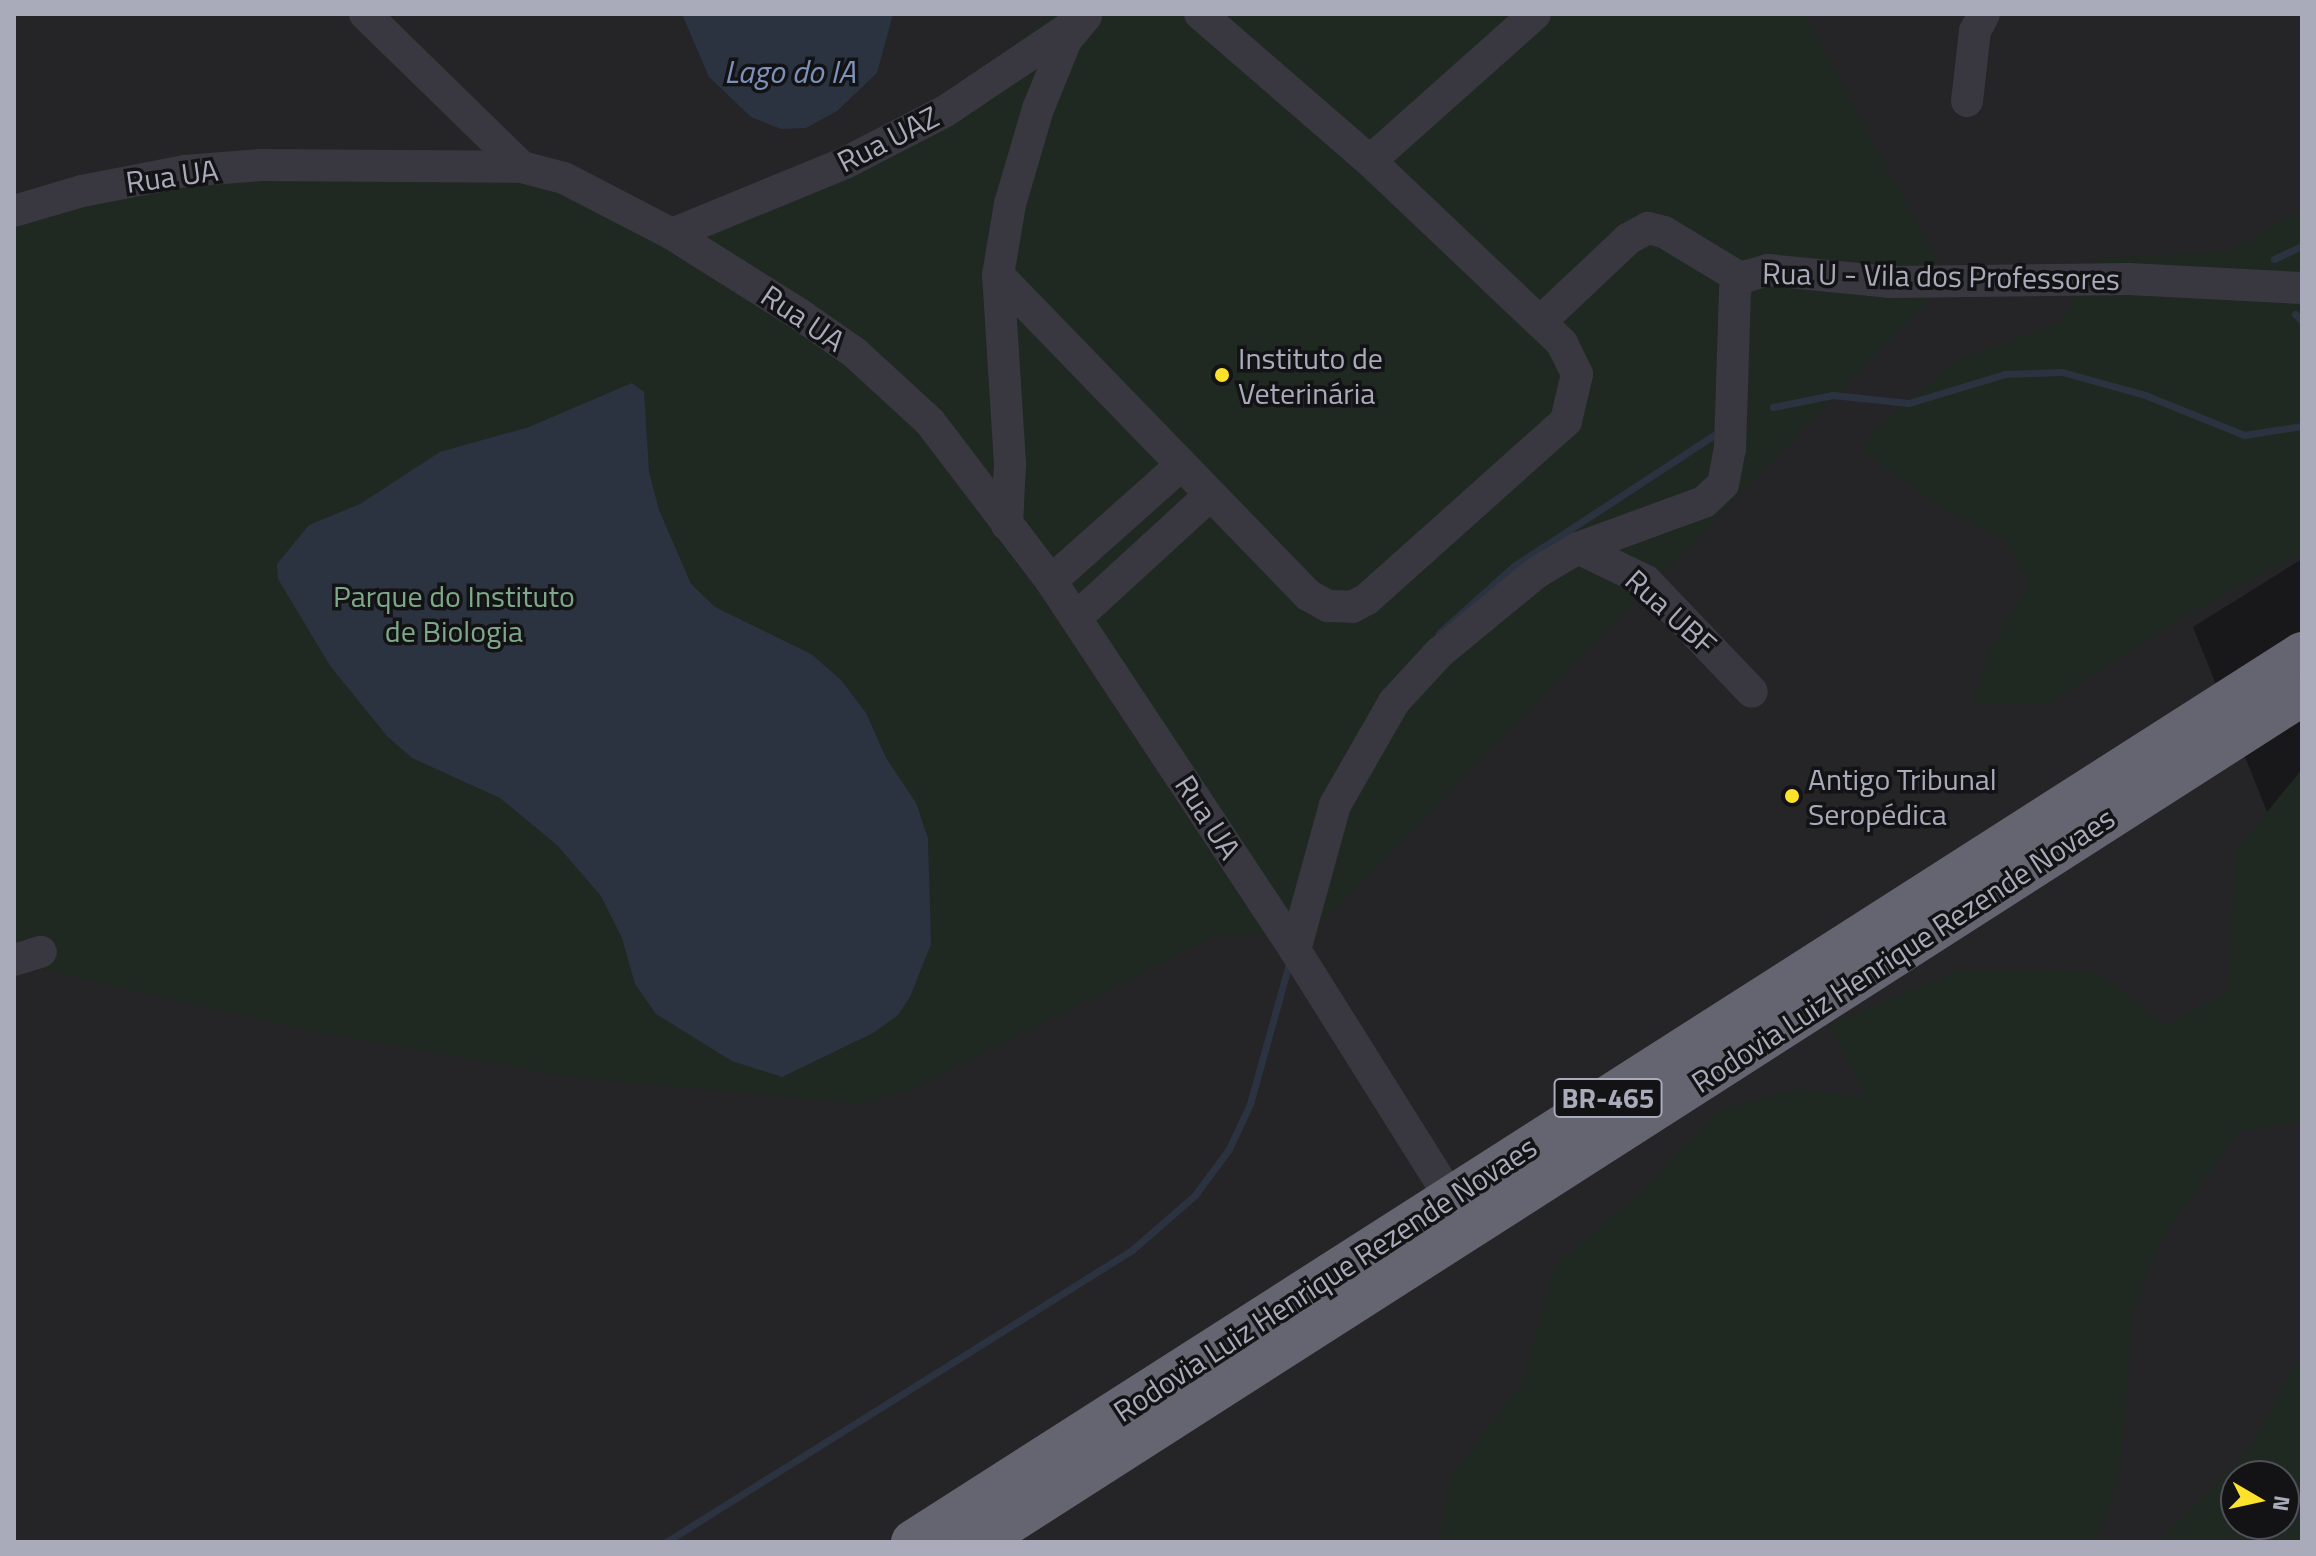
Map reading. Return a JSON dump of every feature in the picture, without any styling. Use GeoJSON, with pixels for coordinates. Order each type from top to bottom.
{"type":"FeatureCollection","features":[{"type":"Feature","properties":{"kind":"highway","name":"Rodovia Luiz Henrique Rezende Novaes"},"geometry":{"type":"LineString","coordinates":[[913,1542],[2302,654]]}},
{"type":"Feature","properties":{"kind":"highway","name":"Rodovia Luiz Henrique Rezende Novaes"},"geometry":{"type":"LineString","coordinates":[[978,1542],[2302,694]]}},
{"type":"Feature","properties":{"kind":"lane"},"geometry":{"type":"LineString","coordinates":[[365,14],[522,167]]}},
{"type":"Feature","properties":{"kind":"lane"},"geometry":{"type":"LineString","coordinates":[[998,275],[1180,466],[1317,602],[1339,608],[1360,604],[1566,421],[1577,374],[1562,343],[1370,161],[1200,14]]}},
{"type":"Feature","properties":{"kind":"lane"},"geometry":{"type":"LineString","coordinates":[[1967,101],[1975,31],[1984,14]]}},
{"type":"Feature","properties":{"kind":"lane"},"geometry":{"type":"LineString","coordinates":[[1007,525],[1010,464],[998,275],[1010,204],[1038,109],[1066,40],[1087,15]]}},
{"type":"Feature","properties":{"kind":"lane","name":"Rua UAZ"},"geometry":{"type":"LineString","coordinates":[[672,234],[845,163],[944,112],[1087,15]]}},
{"type":"Feature","properties":{"kind":"lane"},"geometry":{"type":"LineString","coordinates":[[1370,161],[1516,20]]}},
{"type":"Feature","properties":{"kind":"lane","name":"Rua UA"},"geometry":{"type":"LineString","coordinates":[[14,211],[82,191],[185,171],[261,165],[522,167],[564,178],[672,234],[855,353],[930,422],[1077,617],[1302,962],[1451,1199]]}},
{"type":"Feature","properties":{"kind":"lane"},"geometry":{"type":"LineString","coordinates":[[1540,322],[1628,239],[1648,228],[1664,232],[1740,278]]}},
{"type":"Feature","properties":{"kind":"lane","name":"Rua U - Vila dos Professores"},"geometry":{"type":"LineString","coordinates":[[1302,962],[1335,805],[1394,702],[1471,624],[1536,573],[1578,548],[1704,502],[1723,484],[1730,449],[1735,290],[1740,278],[1768,270],[1854,281],[2129,279],[2302,288]]}},
{"type":"Feature","properties":{"kind":"lane"},"geometry":{"type":"LineString","coordinates":[[1051,581],[1180,466]]}},
{"type":"Feature","properties":{"kind":"lane"},"geometry":{"type":"LineString","coordinates":[[1077,617],[1210,495]]}},
{"type":"Feature","properties":{"kind":"lane","name":"Rua UBF"},"geometry":{"type":"LineString","coordinates":[[1578,548],[1646,581],[1752,692]]}},
{"type":"Feature","properties":{"kind":"shaded area"},"geometry":{"type":"Polygon","coordinates":[[[14,14],[2302,14],[2302,559],[2193,627],[2302,899],[2302,1542],[14,1542],[14,14]]]}},
{"type":"Feature","properties":{"kind":"green space","name":"Parque do Instituto de Biologia"},"geometry":{"type":"Polygon","coordinates":[[[1050,14],[1805,14],[1948,281],[1295,950],[1268,933],[1211,938],[908,1091],[863,1104],[578,1078],[305,1030],[14,963],[14,211],[185,171],[522,167],[672,234],[951,97],[1050,14]]]}},
{"type":"Feature","properties":{"kind":"green space"},"geometry":{"type":"Polygon","coordinates":[[[2302,210],[2302,552],[2191,613],[2049,703],[1973,703],[1990,647],[2029,585],[2007,542],[1944,509],[1863,452],[1874,430],[1957,360],[2060,322],[2101,258],[2228,251],[2302,210]]]}},
{"type":"Feature","properties":{"kind":"green space"},"geometry":{"type":"Polygon","coordinates":[[[2302,769],[2302,1121],[2238,1132],[2159,1245],[2133,1311],[2120,1476],[2096,1542],[1438,1542],[1450,1477],[1521,1383],[1555,1266],[1638,1194],[1719,1110],[1799,1088],[1866,1098],[1829,1025],[1962,969],[2096,971],[2166,1025],[2227,992],[2236,850],[2302,769]]]}},
{"type":"Feature","properties":{"kind":"green space"},"geometry":{"type":"Polygon","coordinates":[[[2302,1353],[2302,1542],[2158,1542],[2220,1480],[2220,1540],[2300,1540],[2300,1460],[2240,1460],[2248,1452],[2302,1353]]]}},
{"type":"Feature","properties":{"kind":"water","name":"Lago do IA"},"geometry":{"type":"Polygon","coordinates":[[[682,14],[893,14],[877,73],[837,111],[806,128],[781,129],[751,117],[709,77],[682,14]]]}},
{"type":"Feature","properties":{"kind":"water"},"geometry":{"type":"Polygon","coordinates":[[[632,383],[644,392],[649,472],[659,510],[691,584],[715,607],[811,654],[841,680],[866,713],[886,758],[916,803],[928,839],[931,944],[910,997],[898,1015],[873,1033],[782,1077],[732,1061],[656,1014],[635,984],[622,938],[601,896],[557,845],[500,798],[412,758],[387,736],[331,667],[278,579],[277,564],[309,525],[360,504],[440,452],[529,427],[632,383]]]}},
{"type":"Feature","properties":{"kind":"waterway"},"geometry":{"type":"LineString","coordinates":[[2274,259],[2302,246]]}},
{"type":"Feature","properties":{"kind":"waterway"},"geometry":{"type":"LineString","coordinates":[[2295,314],[2302,321]]}},
{"type":"Feature","properties":{"kind":"waterway"},"geometry":{"type":"LineString","coordinates":[[1773,407],[1833,395],[1909,403],[2005,374],[2062,372],[2145,395],[2244,435],[2302,426]]}},
{"type":"Feature","properties":{"kind":"waterway"},"geometry":{"type":"LineString","coordinates":[[1439,633],[1514,566],[1720,431]]}},
{"type":"Feature","properties":{"kind":"waterway"},"geometry":{"type":"LineString","coordinates":[[666,1542],[1132,1250],[1195,1195],[1229,1149],[1250,1104],[1290,960]]}},
{"type":"Feature","properties":{"kind":"place","name":"Instituto de Veterinária"},"geometry":{"type":"Point","coordinates":[1222,375]}},
{"type":"Feature","properties":{"kind":"place","name":"Antigo Tribunal Seropédica"},"geometry":{"type":"Point","coordinates":[1792,796]}}]}
